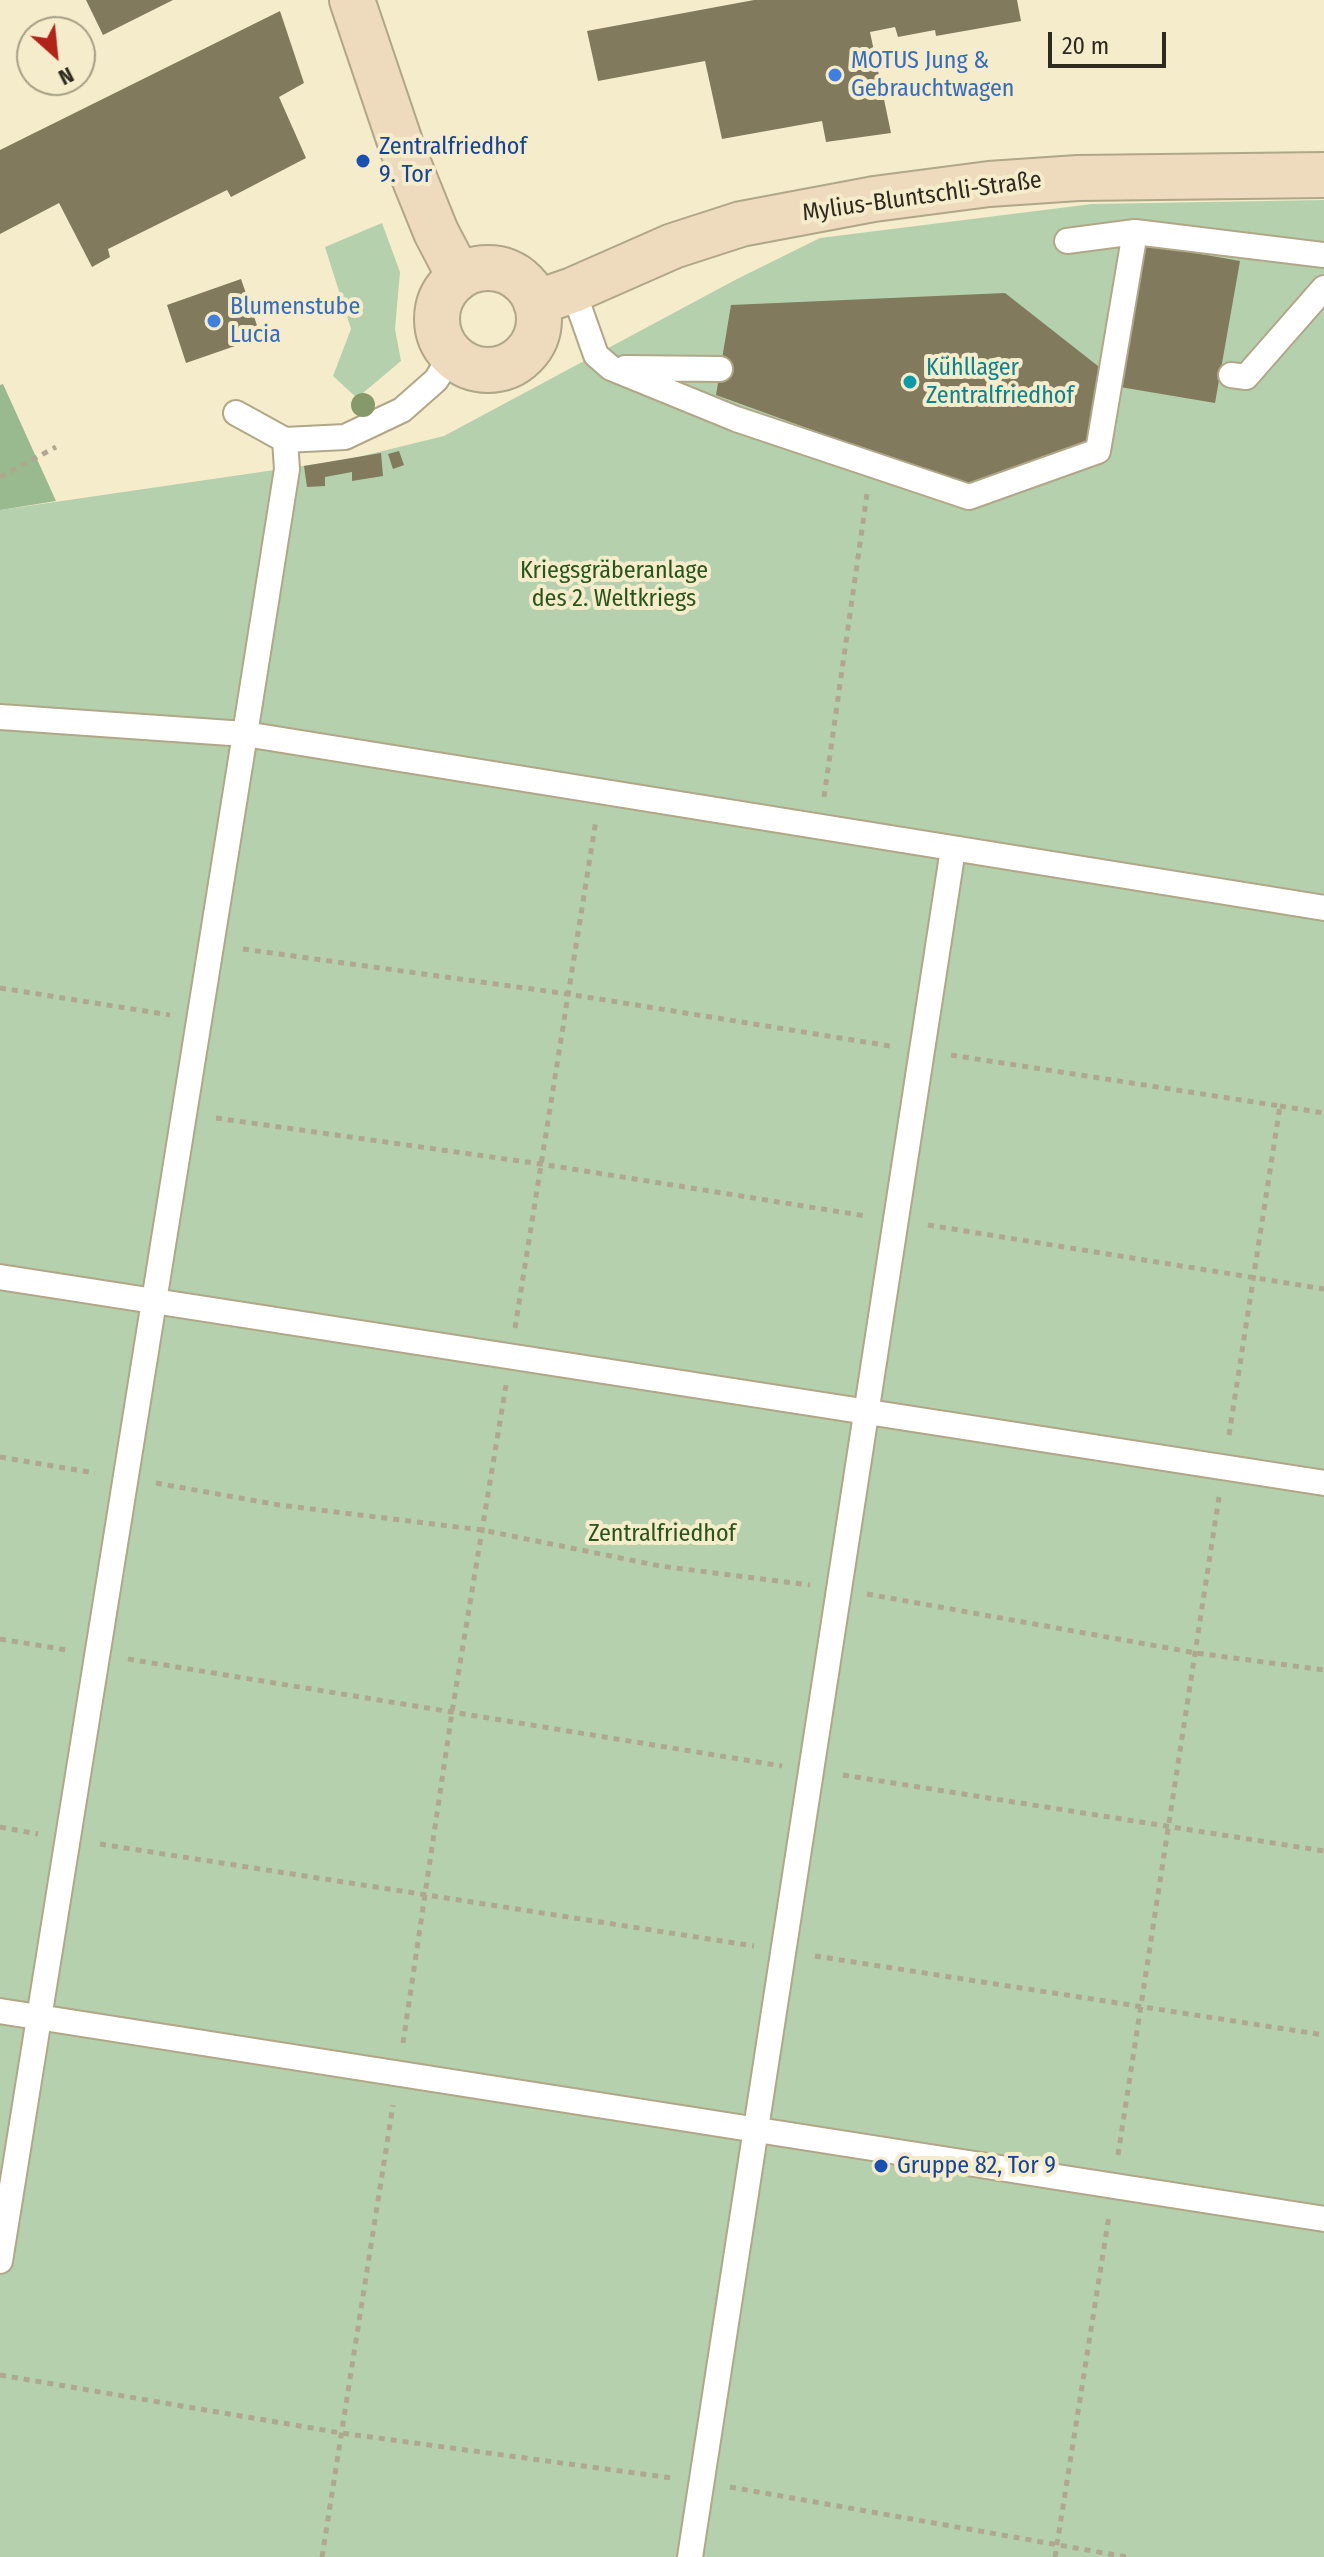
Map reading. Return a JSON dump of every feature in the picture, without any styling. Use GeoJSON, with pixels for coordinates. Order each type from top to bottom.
{"type":"FeatureCollection","features":[{"type":"Feature","properties":{"kind":"street"},"geometry":{"type":"LineString","coordinates":[[352,0],[402,148],[436,232],[459,276]]}},
{"type":"Feature","properties":{"kind":"street","name":"Mylius-Bluntschli-Straße"},"geometry":{"type":"LineString","coordinates":[[555,296],[673,246],[741,224],[874,199],[989,184],[1078,178],[1324,175]]}},
{"type":"Feature","properties":{"kind":"street"},"geometry":{"type":"LineString","coordinates":[[489,268],[504,271],[519,278],[529,289],[555,296],[539,320],[536,337],[528,352],[500,370],[482,371],[466,366],[451,356],[437,330],[436,314],[440,300],[459,276],[473,270],[489,268]]}},
{"type":"Feature","properties":{"kind":"lane"},"geometry":{"type":"LineString","coordinates":[[555,296],[596,355],[611,368],[736,419],[969,497],[998,483],[1098,451],[1135,232]]}},
{"type":"Feature","properties":{"kind":"lane"},"geometry":{"type":"LineString","coordinates":[[1067,241],[1135,232],[1324,255]]}},
{"type":"Feature","properties":{"kind":"lane"},"geometry":{"type":"LineString","coordinates":[[1231,375],[1246,377],[1324,288]]}},
{"type":"Feature","properties":{"kind":"lane"},"geometry":{"type":"LineString","coordinates":[[236,413],[285,440],[345,437],[391,416],[420,396],[436,380],[451,356]]}},
{"type":"Feature","properties":{"kind":"lane"},"geometry":{"type":"LineString","coordinates":[[611,368],[720,369]]}},
{"type":"Feature","properties":{"kind":"lane"},"geometry":{"type":"LineString","coordinates":[[0,2261],[287,469],[285,440]]}},
{"type":"Feature","properties":{"kind":"lane"},"geometry":{"type":"LineString","coordinates":[[0,717],[245,734],[1324,908]]}},
{"type":"Feature","properties":{"kind":"lane"},"geometry":{"type":"LineString","coordinates":[[690,2557],[953,849]]}},
{"type":"Feature","properties":{"kind":"lane"},"geometry":{"type":"LineString","coordinates":[[0,1277],[1324,1483]]}},
{"type":"Feature","properties":{"kind":"lane"},"geometry":{"type":"LineString","coordinates":[[0,2011],[1324,2219]]}},
{"type":"Feature","properties":{"kind":"path"},"geometry":{"type":"LineString","coordinates":[[0,477],[56,447]]}},
{"type":"Feature","properties":{"kind":"path"},"geometry":{"type":"LineString","coordinates":[[819,827],[871,465]]}},
{"type":"Feature","properties":{"kind":"path"},"geometry":{"type":"LineString","coordinates":[[482,1530],[600,792]]}},
{"type":"Feature","properties":{"kind":"path"},"geometry":{"type":"LineString","coordinates":[[210,944],[568,994],[1324,1113]]}},
{"type":"Feature","properties":{"kind":"path"},"geometry":{"type":"LineString","coordinates":[[0,988],[199,1019]]}},
{"type":"Feature","properties":{"kind":"path"},"geometry":{"type":"LineString","coordinates":[[1055,2557],[1280,1106]]}},
{"type":"Feature","properties":{"kind":"path"},"geometry":{"type":"LineString","coordinates":[[183,1114],[541,1164],[1324,1289]]}},
{"type":"Feature","properties":{"kind":"path"},"geometry":{"type":"LineString","coordinates":[[0,1457],[279,1505],[482,1530],[660,1566],[841,1589],[1196,1653],[1324,1670]]}},
{"type":"Feature","properties":{"kind":"path"},"geometry":{"type":"LineString","coordinates":[[0,1639],[1324,1851]]}},
{"type":"Feature","properties":{"kind":"path"},"geometry":{"type":"LineString","coordinates":[[0,1827],[1324,2035]]}},
{"type":"Feature","properties":{"kind":"path"},"geometry":{"type":"LineString","coordinates":[[0,2375],[341,2433],[702,2482],[1127,2557]]}},
{"type":"Feature","properties":{"kind":"green space","name":"Zentralfriedhof"},"geometry":{"type":"Polygon","coordinates":[[[1324,200],[1324,2557],[0,2557],[0,510],[350,459],[444,436],[820,238],[1092,204],[1324,200]]]}},
{"type":"Feature","properties":{"kind":"green space"},"geometry":{"type":"Polygon","coordinates":[[[382,223],[400,272],[395,329],[401,361],[357,398],[333,376],[351,329],[325,247],[382,223]]]}},
{"type":"Feature","properties":{"kind":"green space"},"geometry":{"type":"Polygon","coordinates":[[[3,384],[56,501],[0,510],[0,385],[3,384]]]}},
{"type":"Feature","properties":{"kind":"building"},"geometry":{"type":"Polygon","coordinates":[[[86,0],[173,0],[103,35],[86,0]]]}},
{"type":"Feature","properties":{"kind":"building"},"geometry":{"type":"Polygon","coordinates":[[[754,0],[1017,0],[1021,21],[936,36],[935,30],[898,37],[895,27],[870,32],[891,133],[826,142],[822,121],[722,139],[705,61],[598,81],[587,31],[754,0]]]}},
{"type":"Feature","properties":{"kind":"building"},"geometry":{"type":"Polygon","coordinates":[[[280,11],[304,83],[279,97],[306,158],[231,197],[227,190],[108,249],[110,257],[92,267],[59,203],[0,234],[0,150],[280,11]]]}},
{"type":"Feature","properties":{"kind":"building"},"geometry":{"type":"Polygon","coordinates":[[[1144,244],[1240,261],[1215,403],[1120,387],[1144,244]]]}},
{"type":"Feature","properties":{"kind":"building","name":"Blumenstube Lucia"},"geometry":{"type":"Polygon","coordinates":[[[241,279],[261,337],[186,363],[167,305],[241,279]]]}},
{"type":"Feature","properties":{"kind":"building","name":"Kühllager Zentralfriedhof"},"geometry":{"type":"Polygon","coordinates":[[[1005,293],[1103,370],[1093,446],[972,488],[716,395],[731,305],[1005,293]]]}},
{"type":"Feature","properties":{"kind":"building"},"geometry":{"type":"Polygon","coordinates":[[[399,451],[404,465],[393,469],[388,454],[399,451]]]}},
{"type":"Feature","properties":{"kind":"building"},"geometry":{"type":"Polygon","coordinates":[[[381,453],[383,476],[352,481],[352,472],[325,477],[325,486],[307,487],[304,466],[381,453]]]}},
{"type":"Feature","properties":{"kind":"place","name":"MOTUS Jung & Gebrauchtwagen"},"geometry":{"type":"Point","coordinates":[835,75]}},
{"type":"Feature","properties":{"kind":"place","name":"Zentralfriedhof 9. Tor"},"geometry":{"type":"Point","coordinates":[363,161]}},
{"type":"Feature","properties":{"kind":"place","name":"Blumenstube Lucia"},"geometry":{"type":"Point","coordinates":[214,321]}},
{"type":"Feature","properties":{"kind":"place","name":"Kühllager Zentralfriedhof"},"geometry":{"type":"Point","coordinates":[910,382]}},
{"type":"Feature","properties":{"kind":"place","name":"Gruppe 82, Tor 9"},"geometry":{"type":"Point","coordinates":[881,2166]}},
{"type":"Feature","properties":{"kind":"park label","name":"Kriegsgräberanlage des 2. Weltkriegs"},"geometry":{"type":"Point","coordinates":[614,585]}}]}
